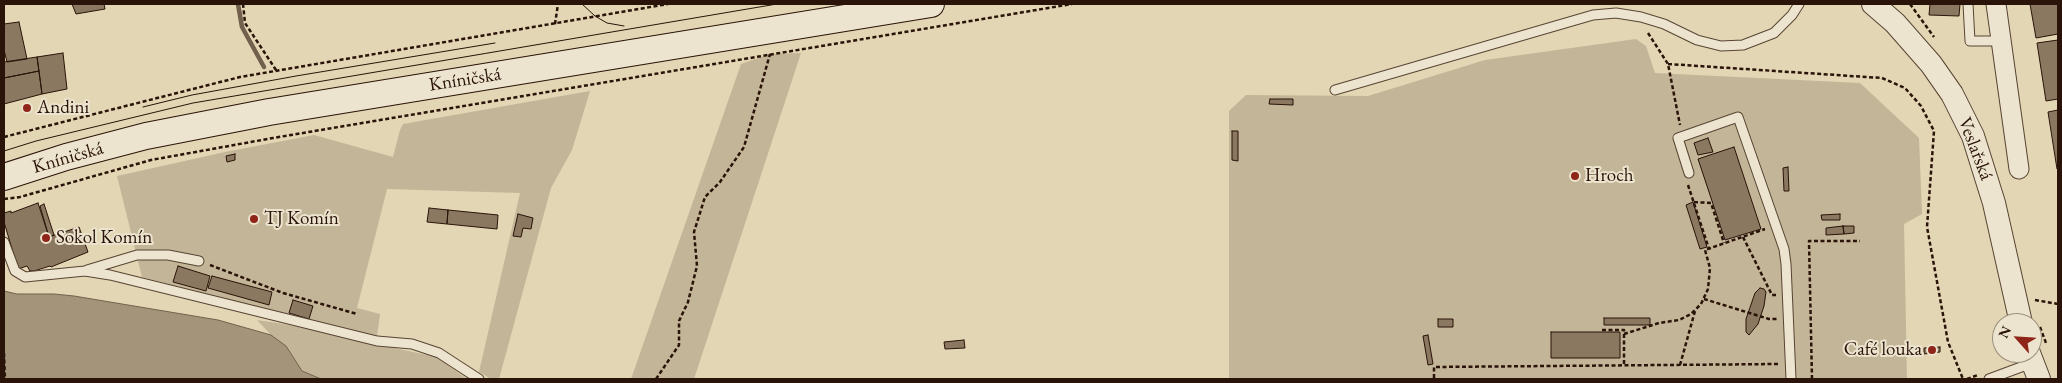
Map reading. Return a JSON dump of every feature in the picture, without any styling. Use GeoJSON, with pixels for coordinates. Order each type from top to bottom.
{"type":"FeatureCollection","features":[{"type":"Feature","properties":{"kind":"main road","name":"Kníničská"},"geometry":{"type":"LineString","coordinates":[[4,177],[66,157],[146,136],[269,112],[931,4]]}},
{"type":"Feature","properties":{"kind":"street","name":"Veslařská"},"geometry":{"type":"LineString","coordinates":[[1873,4],[1894,22],[1920,49],[1952,94],[1969,128],[1981,157],[1994,203],[2019,313]]}},
{"type":"Feature","properties":{"kind":"street"},"geometry":{"type":"LineString","coordinates":[[1896,4],[1920,49]]}},
{"type":"Feature","properties":{"kind":"street","name":"Veslařská"},"geometry":{"type":"LineString","coordinates":[[1996,4],[2019,169]]}},
{"type":"Feature","properties":{"kind":"lane"},"geometry":{"type":"LineString","coordinates":[[1335,90],[1594,15],[1616,13],[1641,16],[1664,24],[1697,40],[1722,46],[1744,45],[1774,33],[1792,15],[1799,4]]}},
{"type":"Feature","properties":{"kind":"lane"},"geometry":{"type":"LineString","coordinates":[[1968,4],[1970,41],[2001,40]]}},
{"type":"Feature","properties":{"kind":"lane"},"geometry":{"type":"LineString","coordinates":[[1689,173],[1678,138],[1738,117],[1784,249],[1788,295],[1791,379]]}},
{"type":"Feature","properties":{"kind":"lane"},"geometry":{"type":"LineString","coordinates":[[4,242],[15,271],[25,277],[85,271],[137,255],[168,255],[199,261]]}},
{"type":"Feature","properties":{"kind":"lane"},"geometry":{"type":"LineString","coordinates":[[85,271],[110,275],[377,341],[412,344],[439,353],[479,379]]}},
{"type":"Feature","properties":{"kind":"lane"},"geometry":{"type":"LineString","coordinates":[[1989,379],[2033,365]]}},
{"type":"Feature","properties":{"kind":"path"},"geometry":{"type":"LineString","coordinates":[[243,4],[245,23],[276,70]]}},
{"type":"Feature","properties":{"kind":"path"},"geometry":{"type":"LineString","coordinates":[[555,24],[558,4]]}},
{"type":"Feature","properties":{"kind":"path"},"geometry":{"type":"LineString","coordinates":[[4,137],[116,107],[276,70],[668,4]]}},
{"type":"Feature","properties":{"kind":"path"},"geometry":{"type":"LineString","coordinates":[[4,199],[20,197],[151,160],[264,139],[1072,4]]}},
{"type":"Feature","properties":{"kind":"path"},"geometry":{"type":"LineString","coordinates":[[1655,33],[1646,29],[1668,64],[1682,137]]}},
{"type":"Feature","properties":{"kind":"path"},"geometry":{"type":"LineString","coordinates":[[656,379],[679,345],[679,322],[688,302],[697,266],[694,232],[705,198],[720,182],[744,148],[770,54]]}},
{"type":"Feature","properties":{"kind":"path"},"geometry":{"type":"LineString","coordinates":[[1668,64],[1882,78],[1905,88],[1921,106],[1934,131],[1927,227],[1948,342],[1962,379]]}},
{"type":"Feature","properties":{"kind":"path"},"geometry":{"type":"LineString","coordinates":[[1689,173],[1684,174],[1709,249]]}},
{"type":"Feature","properties":{"kind":"path"},"geometry":{"type":"LineString","coordinates":[[1694,202],[1711,203],[1724,244]]}},
{"type":"Feature","properties":{"kind":"path"},"geometry":{"type":"LineString","coordinates":[[1680,365],[1696,310],[1704,299],[1711,275],[1705,250],[1776,225]]}},
{"type":"Feature","properties":{"kind":"path"},"geometry":{"type":"LineString","coordinates":[[1742,237],[1772,295],[1788,295]]}},
{"type":"Feature","properties":{"kind":"path"},"geometry":{"type":"LineString","coordinates":[[1812,379],[1809,241],[1860,241]]}},
{"type":"Feature","properties":{"kind":"path"},"geometry":{"type":"LineString","coordinates":[[199,261],[283,293],[357,314]]}},
{"type":"Feature","properties":{"kind":"path"},"geometry":{"type":"LineString","coordinates":[[1704,299],[1769,319],[1788,319]]}},
{"type":"Feature","properties":{"kind":"path"},"geometry":{"type":"LineString","coordinates":[[2033,300],[2058,304]]}},
{"type":"Feature","properties":{"kind":"path"},"geometry":{"type":"LineString","coordinates":[[1624,334],[1658,323],[1679,320],[1696,310]]}},
{"type":"Feature","properties":{"kind":"path"},"geometry":{"type":"LineString","coordinates":[[1602,330],[1624,330],[1624,365]]}},
{"type":"Feature","properties":{"kind":"path"},"geometry":{"type":"LineString","coordinates":[[4,353],[5,379]]}},
{"type":"Feature","properties":{"kind":"path"},"geometry":{"type":"LineString","coordinates":[[1434,378],[1434,367],[1790,364]]}},
{"type":"Feature","properties":{"kind":"shaded area","name":"Hroch"},"geometry":{"type":"Polygon","coordinates":[[[1636,39],[1646,46],[1655,73],[1860,83],[1919,138],[1922,214],[1904,224],[1907,379],[1229,379],[1229,111],[1246,95],[1368,96],[1485,60],[1636,39]]]}},
{"type":"Feature","properties":{"kind":"shaded area"},"geometry":{"type":"Polygon","coordinates":[[[801,53],[694,379],[631,379],[741,64],[770,54],[801,53]]]}},
{"type":"Feature","properties":{"kind":"shaded area","name":"TJ Komín"},"geometry":{"type":"Polygon","coordinates":[[[590,91],[572,150],[551,188],[499,379],[491,379],[479,372],[520,193],[387,189],[357,308],[380,314],[377,336],[287,316],[142,277],[117,176],[314,135],[393,157],[403,124],[590,91]]]}},
{"type":"Feature","properties":{"kind":"shaded area"},"geometry":{"type":"Polygon","coordinates":[[[4,291],[17,294],[74,296],[218,320],[271,335],[286,346],[302,371],[321,379],[4,379],[4,291]]]}},
{"type":"Feature","properties":{"kind":"shaded area"},"geometry":{"type":"Polygon","coordinates":[[[257,320],[290,325],[436,357],[467,379],[321,379],[302,371],[286,346],[271,335],[257,320]]]}},
{"type":"Feature","properties":{"kind":"building"},"geometry":{"type":"Polygon","coordinates":[[[72,4],[104,4],[105,9],[76,14],[72,4]]]}},
{"type":"Feature","properties":{"kind":"building"},"geometry":{"type":"Polygon","coordinates":[[[1930,4],[1960,4],[1959,16],[1929,15],[1930,4]]]}},
{"type":"Feature","properties":{"kind":"building"},"geometry":{"type":"Polygon","coordinates":[[[2030,4],[2058,4],[2058,34],[2036,38],[2030,4]]]}},
{"type":"Feature","properties":{"kind":"building"},"geometry":{"type":"Polygon","coordinates":[[[19,22],[27,59],[7,62],[4,50],[4,24],[19,22]]]}},
{"type":"Feature","properties":{"kind":"building"},"geometry":{"type":"Polygon","coordinates":[[[2058,40],[2058,99],[2046,101],[2037,43],[2058,40]]]}},
{"type":"Feature","properties":{"kind":"building"},"geometry":{"type":"Polygon","coordinates":[[[63,53],[67,89],[42,94],[37,57],[63,53]]]}},
{"type":"Feature","properties":{"kind":"building"},"geometry":{"type":"Polygon","coordinates":[[[37,57],[39,71],[4,78],[4,62],[37,57]]]}},
{"type":"Feature","properties":{"kind":"building"},"geometry":{"type":"Polygon","coordinates":[[[39,71],[42,94],[4,104],[4,78],[39,71]]]}},
{"type":"Feature","properties":{"kind":"building"},"geometry":{"type":"Polygon","coordinates":[[[1270,99],[1293,99],[1293,105],[1269,104],[1270,99]]]}},
{"type":"Feature","properties":{"kind":"building"},"geometry":{"type":"Polygon","coordinates":[[[2058,110],[2058,169],[2057,169],[2048,112],[2058,110]]]}},
{"type":"Feature","properties":{"kind":"building"},"geometry":{"type":"Polygon","coordinates":[[[1232,131],[1238,131],[1238,161],[1232,160],[1232,131]]]}},
{"type":"Feature","properties":{"kind":"building"},"geometry":{"type":"Polygon","coordinates":[[[1708,138],[1713,152],[1698,155],[1694,143],[1708,138]]]}},
{"type":"Feature","properties":{"kind":"building"},"geometry":{"type":"Polygon","coordinates":[[[1734,147],[1761,229],[1725,240],[1698,159],[1734,147]]]}},
{"type":"Feature","properties":{"kind":"building"},"geometry":{"type":"Polygon","coordinates":[[[235,154],[235,160],[227,162],[226,156],[235,154]]]}},
{"type":"Feature","properties":{"kind":"building"},"geometry":{"type":"Polygon","coordinates":[[[1788,167],[1789,191],[1784,191],[1783,168],[1788,167]]]}},
{"type":"Feature","properties":{"kind":"building"},"geometry":{"type":"Polygon","coordinates":[[[1693,202],[1707,247],[1700,249],[1686,205],[1693,202]]]}},
{"type":"Feature","properties":{"kind":"building","name":"Sokol Komín"},"geometry":{"type":"Polygon","coordinates":[[[38,203],[49,237],[79,227],[88,252],[51,267],[34,271],[30,271],[27,266],[18,269],[4,222],[4,213],[11,211],[11,213],[38,203]]]}},
{"type":"Feature","properties":{"kind":"building"},"geometry":{"type":"Polygon","coordinates":[[[44,204],[54,235],[49,237],[40,206],[44,204]]]}},
{"type":"Feature","properties":{"kind":"building"},"geometry":{"type":"Polygon","coordinates":[[[429,208],[448,210],[447,224],[427,222],[429,208]]]}},
{"type":"Feature","properties":{"kind":"building"},"geometry":{"type":"Polygon","coordinates":[[[448,210],[498,215],[497,229],[447,224],[448,210]]]}},
{"type":"Feature","properties":{"kind":"building"},"geometry":{"type":"Polygon","coordinates":[[[518,214],[533,218],[531,229],[523,228],[521,237],[513,236],[518,214]]]}},
{"type":"Feature","properties":{"kind":"building"},"geometry":{"type":"Polygon","coordinates":[[[1840,214],[1840,220],[1822,220],[1821,215],[1840,214]]]}},
{"type":"Feature","properties":{"kind":"building"},"geometry":{"type":"Polygon","coordinates":[[[1843,226],[1854,226],[1854,233],[1844,234],[1843,226]]]}},
{"type":"Feature","properties":{"kind":"building"},"geometry":{"type":"Polygon","coordinates":[[[1843,226],[1844,234],[1826,235],[1826,228],[1843,226]]]}},
{"type":"Feature","properties":{"kind":"building"},"geometry":{"type":"Polygon","coordinates":[[[178,266],[210,276],[206,291],[173,282],[178,266]]]}},
{"type":"Feature","properties":{"kind":"building"},"geometry":{"type":"Polygon","coordinates":[[[212,276],[272,292],[269,305],[208,288],[212,276]]]}},
{"type":"Feature","properties":{"kind":"building"},"geometry":{"type":"Polygon","coordinates":[[[1760,288],[1766,292],[1764,306],[1758,324],[1749,335],[1746,332],[1746,319],[1755,293],[1760,288]]]}},
{"type":"Feature","properties":{"kind":"building"},"geometry":{"type":"Polygon","coordinates":[[[293,300],[313,306],[309,319],[289,313],[293,300]]]}},
{"type":"Feature","properties":{"kind":"building"},"geometry":{"type":"Polygon","coordinates":[[[1604,318],[1650,318],[1650,325],[1604,325],[1604,318]]]}},
{"type":"Feature","properties":{"kind":"building"},"geometry":{"type":"Polygon","coordinates":[[[1438,319],[1453,319],[1453,327],[1438,327],[1438,319]]]}},
{"type":"Feature","properties":{"kind":"building"},"geometry":{"type":"Polygon","coordinates":[[[1551,332],[1620,332],[1620,358],[1551,358],[1551,332]]]}},
{"type":"Feature","properties":{"kind":"building"},"geometry":{"type":"Polygon","coordinates":[[[1428,335],[1433,364],[1428,365],[1423,336],[1428,335]]]}},
{"type":"Feature","properties":{"kind":"building"},"geometry":{"type":"Polygon","coordinates":[[[964,340],[965,348],[945,349],[944,342],[964,340]]]}},
{"type":"Feature","properties":{"kind":"building"},"geometry":{"type":"Polygon","coordinates":[[[1940,347],[1940,352],[1924,354],[1924,348],[1940,347]]]}},
{"type":"Feature","properties":{"kind":"waterway"},"geometry":{"type":"LineString","coordinates":[[238,4],[242,27],[264,67]]}},
{"type":"Feature","properties":{"kind":"tram line"},"geometry":{"type":"LineString","coordinates":[[582,4],[595,16],[607,23],[624,26]]}},
{"type":"Feature","properties":{"kind":"tram line"},"geometry":{"type":"LineString","coordinates":[[4,151],[36,141],[193,103],[777,4]]}},
{"type":"Feature","properties":{"kind":"tram line"},"geometry":{"type":"LineString","coordinates":[[143,107],[192,95],[296,76],[495,43]]}},
{"type":"Feature","properties":{"kind":"place","name":"Andini"},"geometry":{"type":"Point","coordinates":[27,108]}},
{"type":"Feature","properties":{"kind":"place","name":"Hroch"},"geometry":{"type":"Point","coordinates":[1575,176]}},
{"type":"Feature","properties":{"kind":"place","name":"TJ Komín"},"geometry":{"type":"Point","coordinates":[254,219]}},
{"type":"Feature","properties":{"kind":"place","name":"Sokol Komín"},"geometry":{"type":"Point","coordinates":[46,238]}},
{"type":"Feature","properties":{"kind":"place","name":"Café louka"},"geometry":{"type":"Point","coordinates":[1932,350]}}]}
